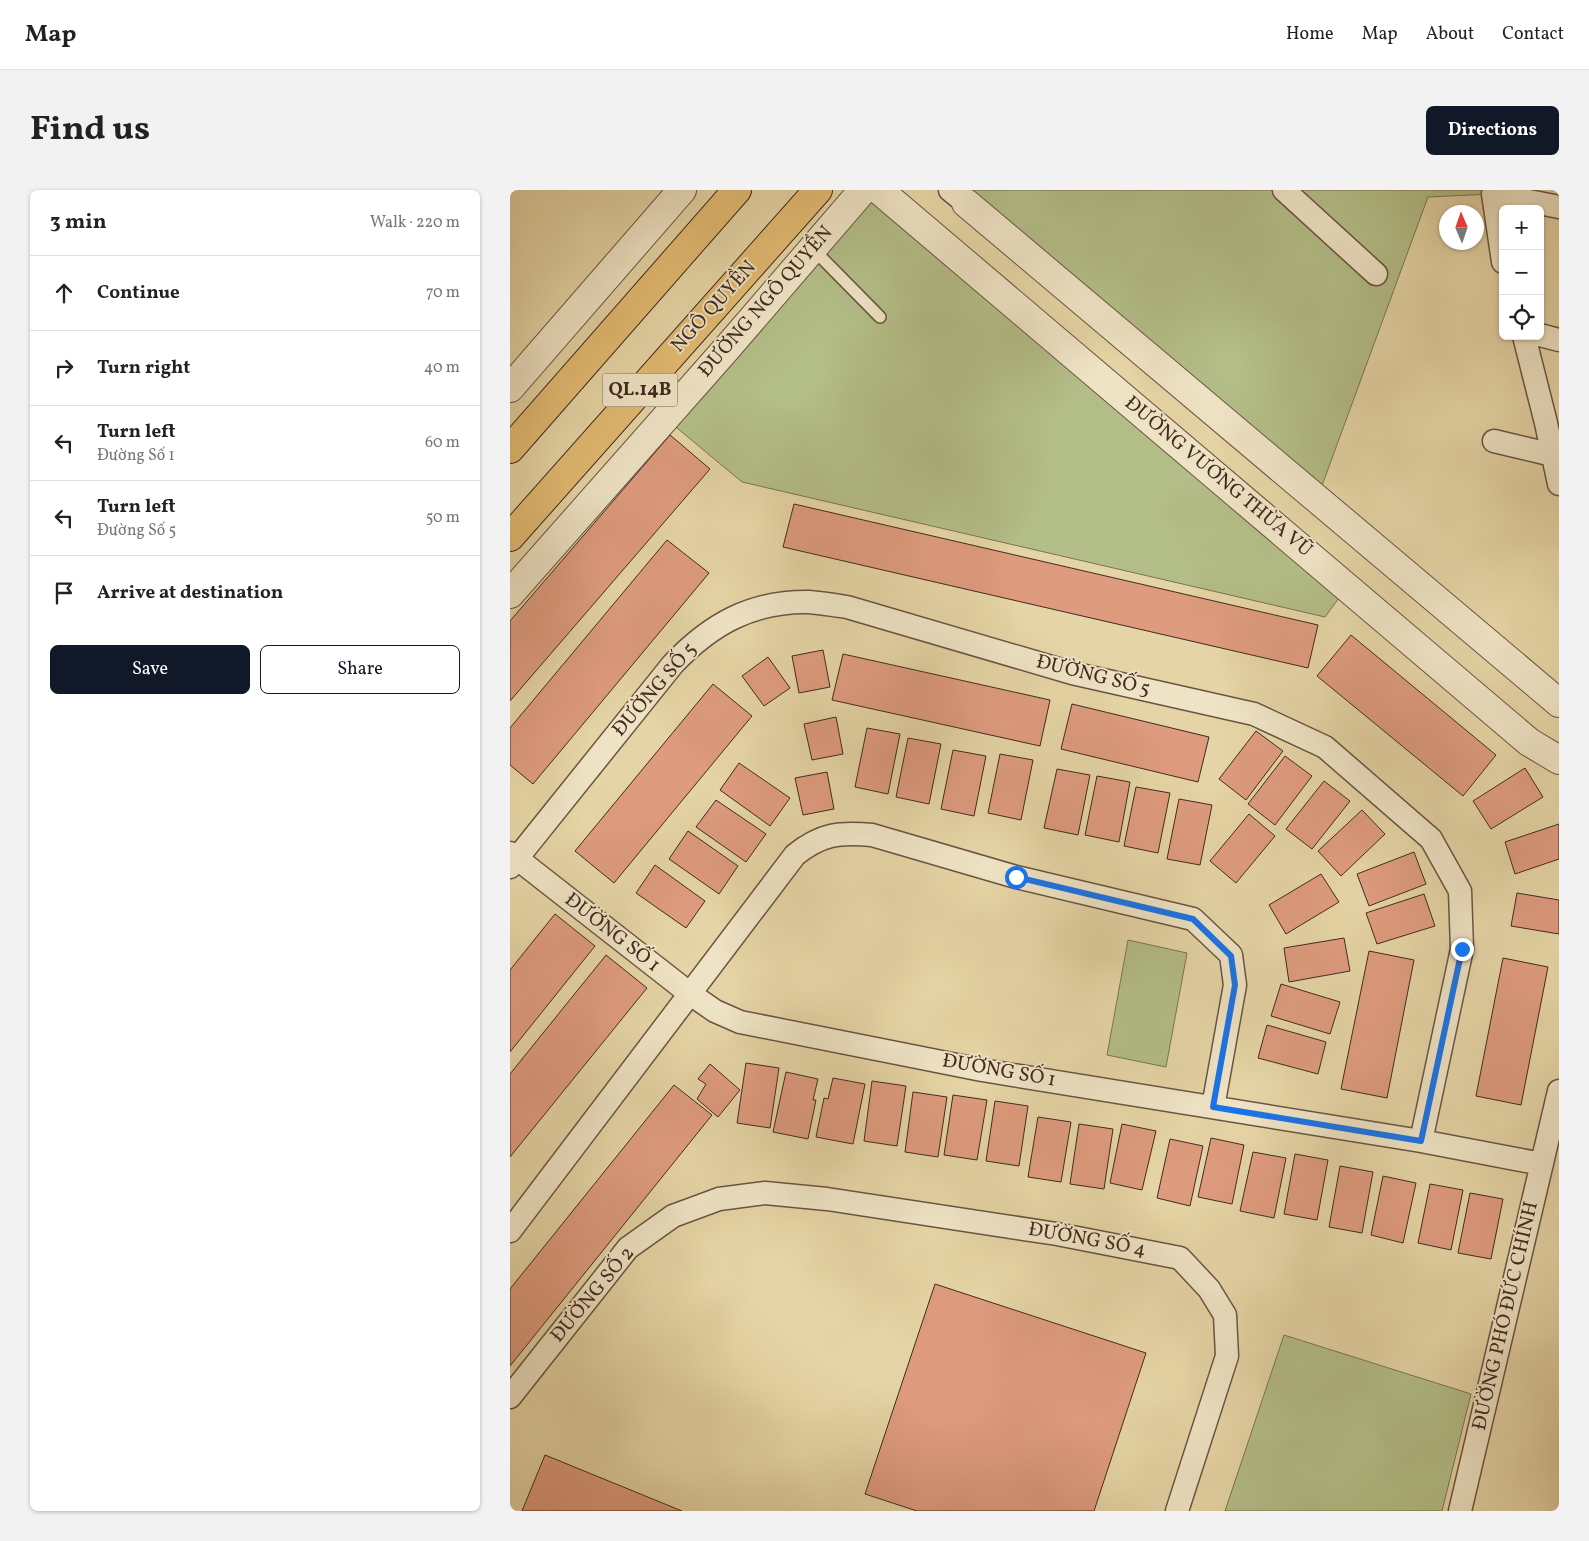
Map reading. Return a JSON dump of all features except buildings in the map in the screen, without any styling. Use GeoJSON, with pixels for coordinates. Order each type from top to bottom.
{"type":"FeatureCollection","features":[{"type":"Feature","properties":{"kind":"highway","name":"QL.14B"},"geometry":{"type":"LineString","coordinates":[[510,449],[737,190]]}},
{"type":"Feature","properties":{"kind":"highway","name":"NGÔ QUYỀN"},"geometry":{"type":"LineString","coordinates":[[510,537],[818,190]]}},
{"type":"Feature","properties":{"kind":"street"},"geometry":{"type":"LineString","coordinates":[[510,388],[682,190]]}},
{"type":"Feature","properties":{"kind":"street","name":"ĐƯỜNG NGÔ QUYỀN"},"geometry":{"type":"LineString","coordinates":[[510,594],[863,190]]}},
{"type":"Feature","properties":{"kind":"street","name":"ĐƯỜNG VƯƠNG THỪA VŨ"},"geometry":{"type":"LineString","coordinates":[[879,190],[1522,736],[1559,760]]}},
{"type":"Feature","properties":{"kind":"street"},"geometry":{"type":"LineString","coordinates":[[1501,250],[1494,192],[1559,207]]}},
{"type":"Feature","properties":{"kind":"street"},"geometry":{"type":"LineString","coordinates":[[1294,194],[1376,274]]}},
{"type":"Feature","properties":{"kind":"street"},"geometry":{"type":"LineString","coordinates":[[958,197],[1559,703]]}},
{"type":"Feature","properties":{"kind":"street"},"geometry":{"type":"LineString","coordinates":[[1544,336],[1559,340]]}},
{"type":"Feature","properties":{"kind":"street"},"geometry":{"type":"LineString","coordinates":[[1525,340],[1559,484]]}},
{"type":"Feature","properties":{"kind":"street"},"geometry":{"type":"LineString","coordinates":[[1494,441],[1553,455]]}},
{"type":"Feature","properties":{"kind":"street","name":"ĐƯỜNG SỐ 5"},"geometry":{"type":"LineString","coordinates":[[512,859],[672,664],[690,646],[715,627],[737,616],[775,604],[810,602],[847,607],[1072,673],[1254,714],[1325,747],[1431,839],[1460,891],[1462,949],[1421,1141]]}},
{"type":"Feature","properties":{"kind":"street"},"geometry":{"type":"LineString","coordinates":[[510,1231],[795,855],[809,844],[828,836],[848,833],[872,835],[1016,877],[1193,919],[1231,956],[1235,985],[1213,1107]]}},
{"type":"Feature","properties":{"kind":"street","name":"ĐƯỜNG SỐ 1"},"geometry":{"type":"LineString","coordinates":[[512,859],[689,993],[715,1011],[740,1022],[982,1070],[1421,1141],[1542,1164]]}},
{"type":"Feature","properties":{"kind":"street","name":"ĐƯỜNG PHÓ ĐỨC CHÍNH"},"geometry":{"type":"LineString","coordinates":[[1460,1511],[1559,1091]]}},
{"type":"Feature","properties":{"kind":"street","name":"ĐƯỜNG SỐ 4"},"geometry":{"type":"LineString","coordinates":[[719,1198],[765,1192],[827,1199],[1057,1234],[1180,1258],[1209,1289],[1224,1315],[1228,1356],[1177,1511]]}},
{"type":"Feature","properties":{"kind":"street","name":"ĐƯỜNG SỐ 2"},"geometry":{"type":"LineString","coordinates":[[510,1397],[628,1248],[673,1216],[719,1198]]}},
{"type":"Feature","properties":{"kind":"lane"},"geometry":{"type":"LineString","coordinates":[[812,248],[880,317]]}},
{"type":"Feature","properties":{"kind":"green space"},"geometry":{"type":"Polygon","coordinates":[[[862,190],[1347,587],[1325,617],[742,482],[665,418],[862,190]]]}},
{"type":"Feature","properties":{"kind":"green space"},"geometry":{"type":"Polygon","coordinates":[[[950,190],[1495,190],[1493,194],[1428,197],[1317,499],[950,190]]]}},
{"type":"Feature","properties":{"kind":"green space"},"geometry":{"type":"Polygon","coordinates":[[[1128,940],[1187,953],[1166,1067],[1107,1055],[1128,940]]]}},
{"type":"Feature","properties":{"kind":"green space"},"geometry":{"type":"Polygon","coordinates":[[[1284,1335],[1471,1394],[1442,1511],[1225,1511],[1284,1335]]]}},
{"type":"Feature","properties":{"kind":"route"},"geometry":{"type":"LineString","coordinates":[[1016,877],[1193,919],[1231,956],[1235,985],[1213,1107],[1421,1141],[1462,949]]}}]}
